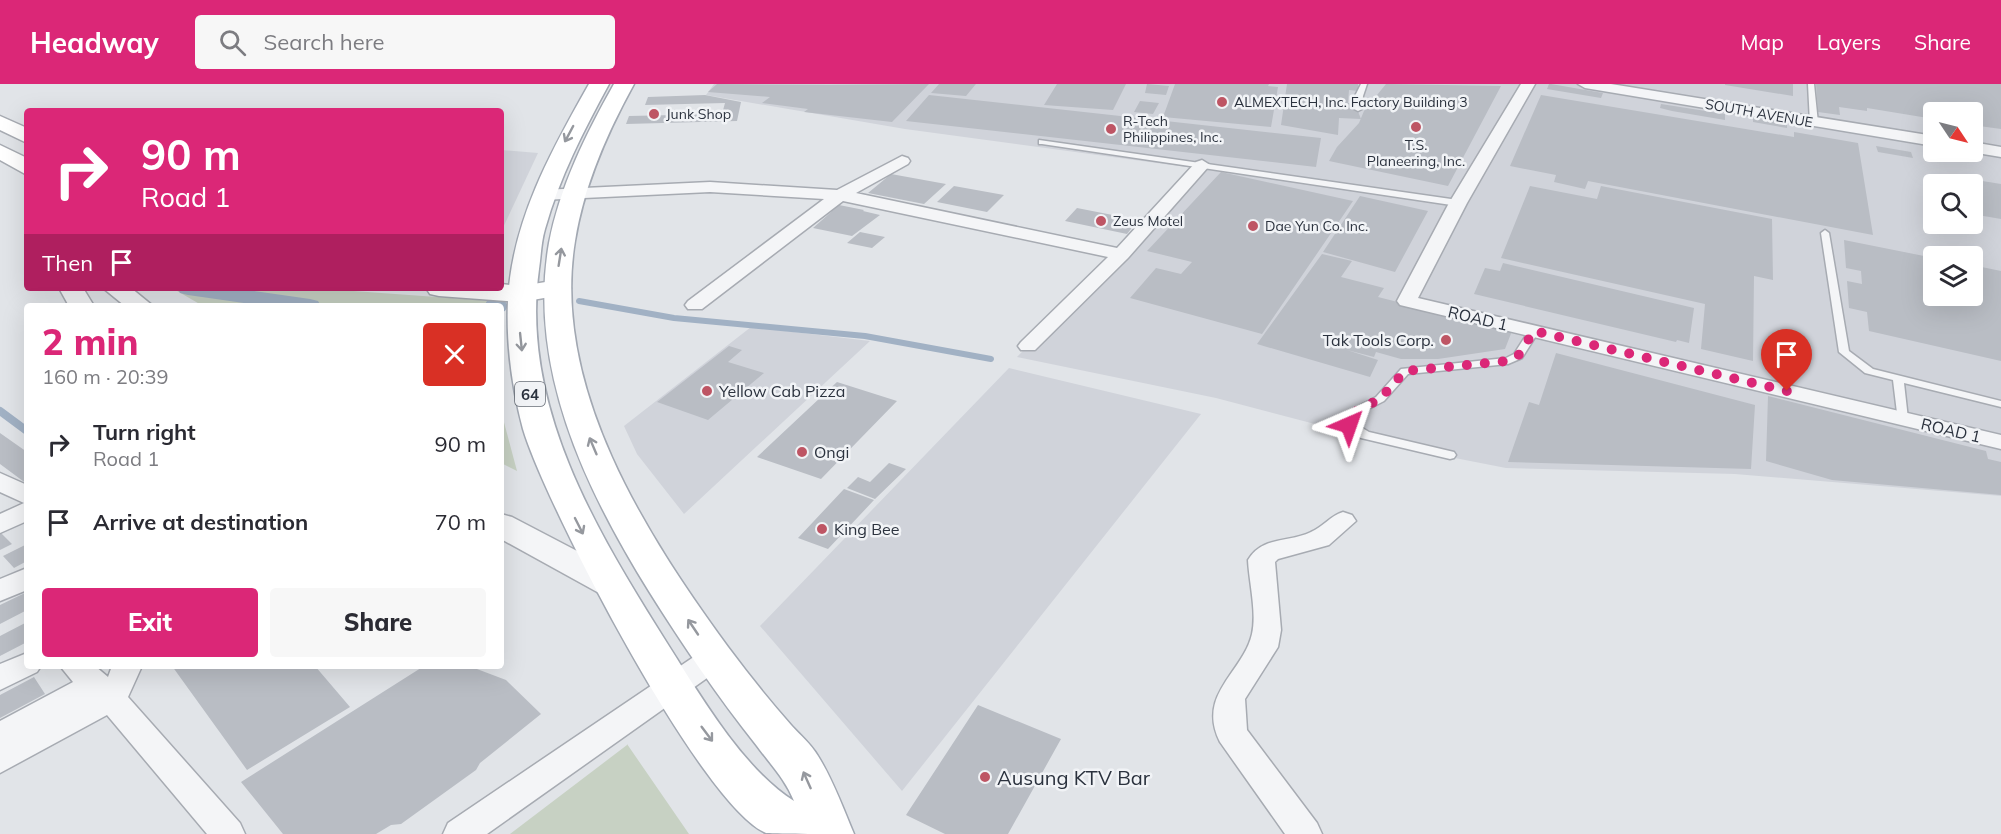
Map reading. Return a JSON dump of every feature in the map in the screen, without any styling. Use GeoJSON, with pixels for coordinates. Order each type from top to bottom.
{"type":"FeatureCollection","features":[{"type":"Feature","properties":{"kind":"main road","name":"64"},"geometry":{"type":"LineString","coordinates":[[599,84],[551,168],[514,285],[522,349],[535,415],[544,447],[565,499],[611,584],[673,686],[756,799],[807,834]]}},
{"type":"Feature","properties":{"kind":"main road","name":"64"},"geometry":{"type":"LineString","coordinates":[[624,84],[600,130],[576,193],[560,255],[557,310],[564,359],[590,440],[637,536],[714,658],[803,770],[831,834]]}},
{"type":"Feature","properties":{"kind":"main road"},"geometry":{"type":"LineString","coordinates":[[0,122],[24,135]]}},
{"type":"Feature","properties":{"kind":"main road"},"geometry":{"type":"LineString","coordinates":[[0,151],[24,166]]}},
{"type":"Feature","properties":{"kind":"main road"},"geometry":{"type":"LineString","coordinates":[[514,285],[558,288]]}},
{"type":"Feature","properties":{"kind":"street","name":"ROAD 1"},"geometry":{"type":"LineString","coordinates":[[1528,84],[1458,203],[1407,301],[2001,442]]}},
{"type":"Feature","properties":{"kind":"street","name":"SOUTH AVENUE"},"geometry":{"type":"LineString","coordinates":[[1585,84],[1923,139]]}},
{"type":"Feature","properties":{"kind":"street"},"geometry":{"type":"LineString","coordinates":[[1983,149],[2001,152]]}},
{"type":"Feature","properties":{"kind":"street"},"geometry":{"type":"LineString","coordinates":[[695,305],[840,195],[902,161]]}},
{"type":"Feature","properties":{"kind":"street"},"geometry":{"type":"LineString","coordinates":[[1028,346],[1121,255],[1202,165]]}},
{"type":"Feature","properties":{"kind":"street"},"geometry":{"type":"LineString","coordinates":[[542,195],[710,187],[840,195],[1121,255]]}},
{"type":"Feature","properties":{"kind":"street"},"geometry":{"type":"LineString","coordinates":[[119,291],[137,303]]}},
{"type":"Feature","properties":{"kind":"street"},"geometry":{"type":"LineString","coordinates":[[0,481],[24,494]]}},
{"type":"Feature","properties":{"kind":"street"},"geometry":{"type":"LineString","coordinates":[[0,524],[24,512]]}},
{"type":"Feature","properties":{"kind":"street"},"geometry":{"type":"LineString","coordinates":[[1305,834],[1231,733],[1230,699],[1263,647],[1267,630],[1261,560],[1269,552],[1320,538],[1342,521]]}},
{"type":"Feature","properties":{"kind":"street"},"geometry":{"type":"LineString","coordinates":[[504,527],[611,584]]}},
{"type":"Feature","properties":{"kind":"street"},"geometry":{"type":"LineString","coordinates":[[0,591],[24,579]]}},
{"type":"Feature","properties":{"kind":"street"},"geometry":{"type":"LineString","coordinates":[[460,834],[714,658]]}},
{"type":"Feature","properties":{"kind":"street"},"geometry":{"type":"LineString","coordinates":[[0,678],[24,666]]}},
{"type":"Feature","properties":{"kind":"street"},"geometry":{"type":"LineString","coordinates":[[0,736],[94,683],[121,683],[126,669]]}},
{"type":"Feature","properties":{"kind":"street"},"geometry":{"type":"LineString","coordinates":[[0,759],[94,683]]}},
{"type":"Feature","properties":{"kind":"street"},"geometry":{"type":"LineString","coordinates":[[94,683],[228,834]]}},
{"type":"Feature","properties":{"kind":"lane"},"geometry":{"type":"LineString","coordinates":[[1358,109],[1359,96],[1364,84]]}},
{"type":"Feature","properties":{"kind":"lane"},"geometry":{"type":"LineString","coordinates":[[1811,84],[1814,123]]}},
{"type":"Feature","properties":{"kind":"lane"},"geometry":{"type":"LineString","coordinates":[[1042,142],[1458,203]]}},
{"type":"Feature","properties":{"kind":"lane"},"geometry":{"type":"LineString","coordinates":[[1825,233],[1844,352],[1869,371],[2001,404]]}},
{"type":"Feature","properties":{"kind":"lane"},"geometry":{"type":"LineString","coordinates":[[1450,455],[1365,435],[1349,425],[1348,419],[1353,413],[1380,399],[1405,371],[1508,361],[1518,356],[1534,331]]}},
{"type":"Feature","properties":{"kind":"lane"},"geometry":{"type":"LineString","coordinates":[[1898,378],[1902,419]]}},
{"type":"Feature","properties":{"kind":"shaded area"},"geometry":{"type":"Polygon","coordinates":[[[714,84],[2001,84],[2001,496],[1735,474],[1506,468],[1414,450],[1216,398],[1017,357],[1201,169],[905,129],[706,95],[714,84]]]}},
{"type":"Feature","properties":{"kind":"shaded area"},"geometry":{"type":"Polygon","coordinates":[[[504,150],[538,153],[504,226],[504,150]]]}},
{"type":"Feature","properties":{"kind":"shaded area"},"geometry":{"type":"Polygon","coordinates":[[[751,327],[870,341],[684,514],[637,454],[624,426],[751,327]]]}},
{"type":"Feature","properties":{"kind":"shaded area"},"geometry":{"type":"Polygon","coordinates":[[[1009,368],[1201,414],[902,791],[760,626],[1009,368]]]}},
{"type":"Feature","properties":{"kind":"green space"},"geometry":{"type":"Polygon","coordinates":[[[177,291],[354,291],[492,301],[492,303],[198,303],[177,291]]]}},
{"type":"Feature","properties":{"kind":"green space"},"geometry":{"type":"Polygon","coordinates":[[[504,422],[517,471],[504,464],[504,422]]]}},
{"type":"Feature","properties":{"kind":"green space"},"geometry":{"type":"Polygon","coordinates":[[[627,745],[689,834],[510,834],[627,745]]]}},
{"type":"Feature","properties":{"kind":"building"},"geometry":{"type":"Polygon","coordinates":[[[717,84],[929,84],[892,122],[804,112],[808,109],[762,103],[770,97],[708,92],[717,84]]]}},
{"type":"Feature","properties":{"kind":"building"},"geometry":{"type":"Polygon","coordinates":[[[939,84],[976,84],[966,96],[931,93],[939,84]]]}},
{"type":"Feature","properties":{"kind":"building"},"geometry":{"type":"Polygon","coordinates":[[[1057,84],[1126,84],[1113,110],[1044,105],[1057,84]]]}},
{"type":"Feature","properties":{"kind":"building"},"geometry":{"type":"Polygon","coordinates":[[[1147,84],[1169,86],[1166,95],[1145,93],[1147,84]]]}},
{"type":"Feature","properties":{"kind":"building","name":"ALMEXTECH, Inc. Factory Building 3"},"geometry":{"type":"Polygon","coordinates":[[[1175,84],[1269,84],[1268,86],[1278,87],[1271,127],[1163,117],[1175,84]]]}},
{"type":"Feature","properties":{"kind":"building"},"geometry":{"type":"Polygon","coordinates":[[[1287,84],[1358,84],[1358,91],[1349,90],[1348,103],[1355,104],[1361,119],[1339,118],[1338,135],[1281,125],[1287,84]]]}},
{"type":"Feature","properties":{"kind":"building"},"geometry":{"type":"Polygon","coordinates":[[[1386,84],[1501,86],[1448,186],[1329,161],[1337,147],[1359,123],[1364,111],[1386,84]]]}},
{"type":"Feature","properties":{"kind":"building"},"geometry":{"type":"Polygon","coordinates":[[[1549,84],[1603,93],[1601,98],[1547,89],[1549,84]]]}},
{"type":"Feature","properties":{"kind":"building"},"geometry":{"type":"Polygon","coordinates":[[[1793,84],[1793,96],[1725,85],[1793,84]]]}},
{"type":"Feature","properties":{"kind":"building"},"geometry":{"type":"Polygon","coordinates":[[[1816,84],[2001,84],[2001,129],[1983,127],[1983,102],[1923,102],[1923,117],[1867,108],[1867,111],[1839,107],[1840,115],[1818,112],[1816,84]]]}},
{"type":"Feature","properties":{"kind":"building"},"geometry":{"type":"Polygon","coordinates":[[[705,95],[741,102],[737,121],[626,124],[629,116],[722,114],[725,103],[645,105],[648,97],[705,95]]]}},
{"type":"Feature","properties":{"kind":"building","name":"R-Tech Philippines, Inc."},"geometry":{"type":"Polygon","coordinates":[[[929,95],[1321,138],[1316,167],[906,121],[929,95]]]}},
{"type":"Feature","properties":{"kind":"building"},"geometry":{"type":"Polygon","coordinates":[[[1541,95],[1794,137],[1794,132],[1858,143],[1873,235],[1588,181],[1585,189],[1554,182],[1556,175],[1510,166],[1541,95]]]}},
{"type":"Feature","properties":{"kind":"building"},"geometry":{"type":"Polygon","coordinates":[[[1140,101],[1159,103],[1153,114],[1134,112],[1140,101]]]}},
{"type":"Feature","properties":{"kind":"building"},"geometry":{"type":"Polygon","coordinates":[[[1661,104],[1725,114],[1725,120],[1660,108],[1661,104]]]}},
{"type":"Feature","properties":{"kind":"building"},"geometry":{"type":"Polygon","coordinates":[[[1753,118],[1787,123],[1787,128],[1753,122],[1753,118]]]}},
{"type":"Feature","properties":{"kind":"building"},"geometry":{"type":"Polygon","coordinates":[[[1876,146],[1911,152],[1913,158],[1878,152],[1876,146]]]}},
{"type":"Feature","properties":{"kind":"building","name":"Dae Yun Co. Inc."},"geometry":{"type":"Polygon","coordinates":[[[1221,172],[1353,201],[1262,334],[1130,298],[1156,268],[1181,274],[1192,262],[1147,251],[1221,172]]]}},
{"type":"Feature","properties":{"kind":"building"},"geometry":{"type":"Polygon","coordinates":[[[891,174],[946,184],[924,204],[868,193],[891,174]]]}},
{"type":"Feature","properties":{"kind":"building"},"geometry":{"type":"Polygon","coordinates":[[[1983,181],[2001,184],[2001,219],[1983,216],[1983,181]]]}},
{"type":"Feature","properties":{"kind":"building"},"geometry":{"type":"Polygon","coordinates":[[[954,186],[1004,195],[987,212],[937,202],[954,186]]]}},
{"type":"Feature","properties":{"kind":"building"},"geometry":{"type":"Polygon","coordinates":[[[1530,186],[1597,199],[1601,186],[1772,219],[1773,280],[1754,276],[1753,361],[1701,349],[1705,304],[1501,258],[1530,186]]]}},
{"type":"Feature","properties":{"kind":"building"},"geometry":{"type":"Polygon","coordinates":[[[1360,196],[1428,211],[1395,272],[1323,252],[1360,196]]]}},
{"type":"Feature","properties":{"kind":"building"},"geometry":{"type":"Polygon","coordinates":[[[839,205],[880,215],[852,236],[813,228],[839,205]]]}},
{"type":"Feature","properties":{"kind":"building","name":"Zeus Motel"},"geometry":{"type":"Polygon","coordinates":[[[1077,208],[1138,220],[1127,234],[1065,221],[1077,208]]]}},
{"type":"Feature","properties":{"kind":"building"},"geometry":{"type":"Polygon","coordinates":[[[860,232],[885,237],[872,248],[847,243],[860,232]]]}},
{"type":"Feature","properties":{"kind":"building"},"geometry":{"type":"Polygon","coordinates":[[[1844,240],[1923,256],[1923,306],[1983,306],[1983,267],[2001,271],[2001,361],[1869,331],[1867,312],[1849,308],[1847,281],[1862,284],[1861,271],[1846,268],[1844,240]]]}},
{"type":"Feature","properties":{"kind":"building"},"geometry":{"type":"Polygon","coordinates":[[[1322,254],[1352,261],[1341,277],[1384,288],[1378,297],[1512,331],[1505,349],[1438,359],[1401,359],[1376,352],[1374,357],[1347,350],[1378,360],[1370,377],[1257,344],[1322,254]]]}},
{"type":"Feature","properties":{"kind":"building"},"geometry":{"type":"Polygon","coordinates":[[[1503,263],[1694,308],[1689,343],[1677,340],[1676,342],[1474,294],[1485,268],[1500,271],[1503,263]]]}},
{"type":"Feature","properties":{"kind":"building","name":"Yellow Cab Pizza"},"geometry":{"type":"Polygon","coordinates":[[[729,346],[742,350],[728,362],[764,373],[708,420],[657,402],[729,346]]]}},
{"type":"Feature","properties":{"kind":"building"},"geometry":{"type":"Polygon","coordinates":[[[1556,353],[1755,405],[1751,469],[1508,462],[1529,402],[1539,405],[1556,353]]]}},
{"type":"Feature","properties":{"kind":"building"},"geometry":{"type":"Polygon","coordinates":[[[837,382],[897,401],[821,479],[757,457],[837,382]]]}},
{"type":"Feature","properties":{"kind":"building"},"geometry":{"type":"Polygon","coordinates":[[[1768,396],[1986,451],[1988,459],[2001,462],[2001,495],[1832,480],[1766,461],[1768,396]]]}},
{"type":"Feature","properties":{"kind":"building"},"geometry":{"type":"Polygon","coordinates":[[[0,433],[24,450],[24,482],[0,464],[0,433]]]}},
{"type":"Feature","properties":{"kind":"building"},"geometry":{"type":"Polygon","coordinates":[[[889,463],[906,469],[875,499],[847,488],[858,477],[870,482],[889,463]]]}},
{"type":"Feature","properties":{"kind":"building"},"geometry":{"type":"Polygon","coordinates":[[[844,489],[874,500],[828,549],[798,538],[844,489]]]}},
{"type":"Feature","properties":{"kind":"building"},"geometry":{"type":"Polygon","coordinates":[[[0,532],[12,544],[0,550],[0,532]]]}},
{"type":"Feature","properties":{"kind":"building"},"geometry":{"type":"Polygon","coordinates":[[[24,546],[24,563],[14,568],[3,556],[24,546]]]}},
{"type":"Feature","properties":{"kind":"building"},"geometry":{"type":"Polygon","coordinates":[[[24,593],[24,612],[0,624],[0,605],[24,593]]]}},
{"type":"Feature","properties":{"kind":"building"},"geometry":{"type":"Polygon","coordinates":[[[24,624],[24,644],[0,656],[0,636],[24,624]]]}},
{"type":"Feature","properties":{"kind":"building"},"geometry":{"type":"Polygon","coordinates":[[[174,669],[318,669],[350,707],[247,770],[174,669]]]}},
{"type":"Feature","properties":{"kind":"building"},"geometry":{"type":"Polygon","coordinates":[[[419,669],[477,669],[506,680],[541,714],[480,763],[476,770],[401,824],[391,825],[376,834],[283,834],[241,782],[419,669]]]}},
{"type":"Feature","properties":{"kind":"building"},"geometry":{"type":"Polygon","coordinates":[[[34,677],[45,694],[0,718],[0,695],[34,677]]]}},
{"type":"Feature","properties":{"kind":"building","name":"Ausung KTV Bar"},"geometry":{"type":"Polygon","coordinates":[[[978,705],[1061,739],[1008,834],[945,834],[906,815],[978,705]]]}},
{"type":"Feature","properties":{"kind":"waterway"},"geometry":{"type":"LineString","coordinates":[[208,291],[290,303]]}},
{"type":"Feature","properties":{"kind":"waterway"},"geometry":{"type":"LineString","coordinates":[[579,301],[674,318],[865,336],[991,359]]}},
{"type":"Feature","properties":{"kind":"waterway"},"geometry":{"type":"LineString","coordinates":[[0,411],[24,429]]}},
{"type":"Feature","properties":{"kind":"place","name":"ALMEXTECH, Inc. Factory Building 3"},"geometry":{"type":"Point","coordinates":[1222,102]}},
{"type":"Feature","properties":{"kind":"place","name":"Junk Shop"},"geometry":{"type":"Point","coordinates":[654,114]}},
{"type":"Feature","properties":{"kind":"place","name":"T.S. Planeering, Inc."},"geometry":{"type":"Point","coordinates":[1416,127]}},
{"type":"Feature","properties":{"kind":"place","name":"R-Tech Philippines, Inc."},"geometry":{"type":"Point","coordinates":[1111,129]}},
{"type":"Feature","properties":{"kind":"place","name":"Zeus Motel"},"geometry":{"type":"Point","coordinates":[1101,221]}},
{"type":"Feature","properties":{"kind":"place","name":"Dae Yun Co. Inc."},"geometry":{"type":"Point","coordinates":[1253,226]}},
{"type":"Feature","properties":{"kind":"place","name":"Tak Tools Corp."},"geometry":{"type":"Point","coordinates":[1446,340]}},
{"type":"Feature","properties":{"kind":"place","name":"Yellow Cab Pizza"},"geometry":{"type":"Point","coordinates":[707,391]}},
{"type":"Feature","properties":{"kind":"place","name":"Ongi"},"geometry":{"type":"Point","coordinates":[802,452]}},
{"type":"Feature","properties":{"kind":"place","name":"King Bee"},"geometry":{"type":"Point","coordinates":[822,529]}},
{"type":"Feature","properties":{"kind":"place","name":"Ausung KTV Bar"},"geometry":{"type":"Point","coordinates":[985,777]}},
{"type":"Feature","properties":{"kind":"route"},"geometry":{"type":"LineString","coordinates":[[1349,425],[1348,419],[1353,413],[1380,399],[1405,371],[1413,368],[1508,361],[1518,356],[1534,331],[1787,391]]}}]}
